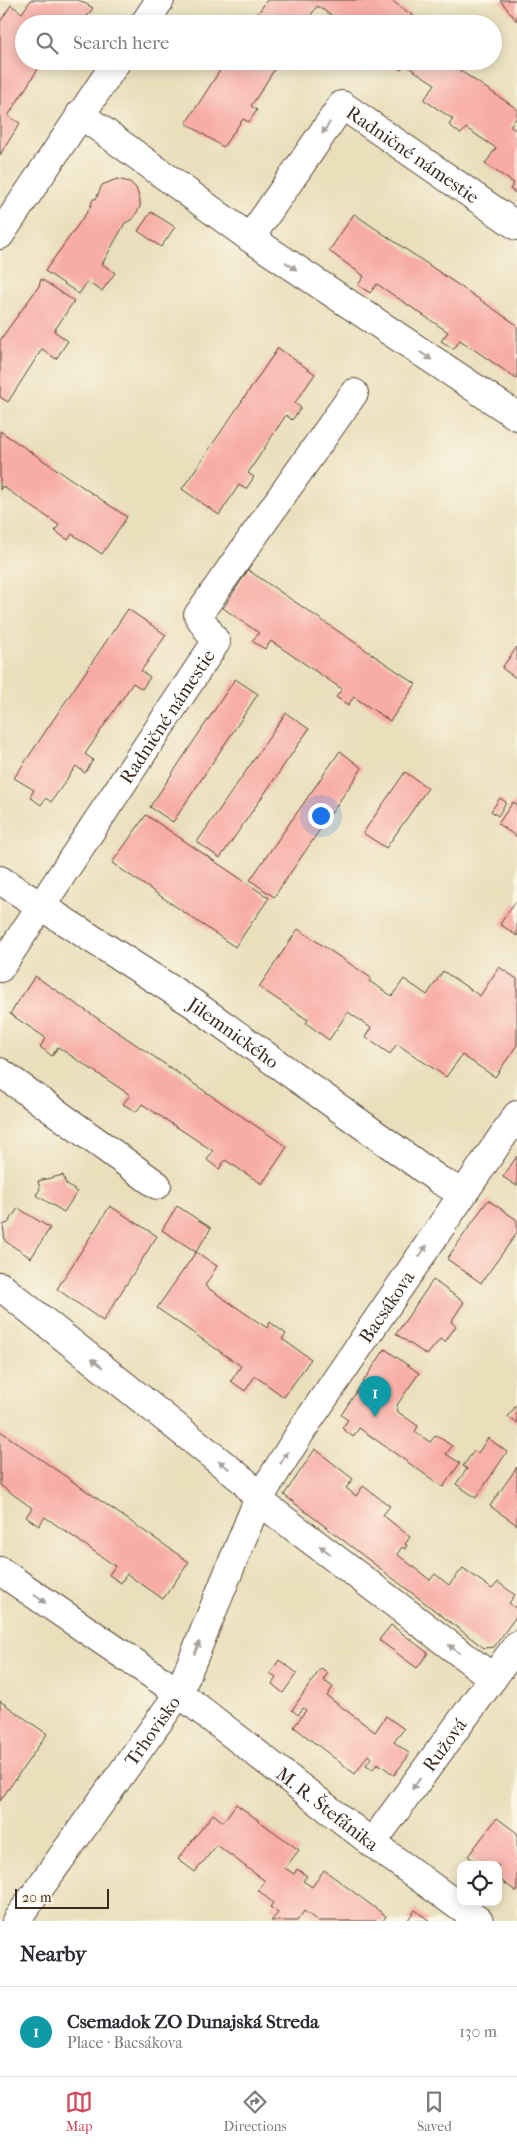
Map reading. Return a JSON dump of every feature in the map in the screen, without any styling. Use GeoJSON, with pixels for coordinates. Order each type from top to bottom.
{"type":"FeatureCollection","features":[{"type":"Feature","properties":{"kind":"street"},"geometry":{"type":"LineString","coordinates":[[150,15],[160,0]]}},
{"type":"Feature","properties":{"kind":"street"},"geometry":{"type":"LineString","coordinates":[[0,235],[111,70]]}},
{"type":"Feature","properties":{"kind":"street","name":"Radničné námestie"},"geometry":{"type":"LineString","coordinates":[[250,238],[342,105],[517,226]]}},
{"type":"Feature","properties":{"kind":"street"},"geometry":{"type":"LineString","coordinates":[[80,114],[250,238],[517,416]]}},
{"type":"Feature","properties":{"kind":"street","name":"Radničné námestie"},"geometry":{"type":"LineString","coordinates":[[0,968],[216,642],[198,615],[354,393]]}},
{"type":"Feature","properties":{"kind":"street","name":"Jilemnického"},"geometry":{"type":"LineString","coordinates":[[0,880],[194,1004],[439,1180],[462,1193]]}},
{"type":"Feature","properties":{"kind":"street"},"geometry":{"type":"LineString","coordinates":[[0,1072],[157,1185]]}},
{"type":"Feature","properties":{"kind":"street","name":"Bacsákova"},"geometry":{"type":"LineString","coordinates":[[179,1693],[258,1500],[304,1427],[517,1115]]}},
{"type":"Feature","properties":{"kind":"street"},"geometry":{"type":"LineString","coordinates":[[0,1286],[244,1481],[258,1500],[493,1678]]}},
{"type":"Feature","properties":{"kind":"street","name":"Trhovisko"},"geometry":{"type":"LineString","coordinates":[[0,1571],[179,1693],[16,1921]]}},
{"type":"Feature","properties":{"kind":"street","name":"Ružová"},"geometry":{"type":"LineString","coordinates":[[372,1843],[517,1645]]}},
{"type":"Feature","properties":{"kind":"street","name":"M. R. Štefánika"},"geometry":{"type":"LineString","coordinates":[[179,1693],[372,1843],[479,1921]]}},
{"type":"Feature","properties":{"kind":"building"},"geometry":{"type":"Polygon","coordinates":[[[31,0],[79,0],[93,8],[88,15],[15,15],[15,70],[37,70],[8,116],[20,123],[0,155],[0,22],[11,5],[22,13],[31,0]]]}},
{"type":"Feature","properties":{"kind":"building"},"geometry":{"type":"Polygon","coordinates":[[[267,0],[391,0],[412,15],[331,15],[317,6],[311,15],[257,15],[267,0]]]}},
{"type":"Feature","properties":{"kind":"building"},"geometry":{"type":"Polygon","coordinates":[[[500,0],[517,0],[517,21],[500,0]]]}},
{"type":"Feature","properties":{"kind":"building"},"geometry":{"type":"Polygon","coordinates":[[[220,70],[274,70],[251,106],[257,110],[249,122],[243,119],[223,147],[186,123],[220,70]]]}},
{"type":"Feature","properties":{"kind":"building"},"geometry":{"type":"Polygon","coordinates":[[[413,70],[459,70],[517,109],[517,117],[510,126],[517,131],[517,194],[510,189],[514,183],[485,164],[496,148],[466,128],[461,134],[449,125],[453,119],[424,100],[435,84],[413,70]]]}},
{"type":"Feature","properties":{"kind":"building"},"geometry":{"type":"Polygon","coordinates":[[[117,179],[130,182],[136,188],[140,207],[133,219],[125,223],[102,264],[115,273],[102,291],[87,282],[79,294],[45,271],[90,208],[93,199],[96,199],[102,185],[117,179]]]}},
{"type":"Feature","properties":{"kind":"building"},"geometry":{"type":"Polygon","coordinates":[[[151,212],[175,227],[161,247],[138,231],[151,212]]]}},
{"type":"Feature","properties":{"kind":"building"},"geometry":{"type":"Polygon","coordinates":[[[354,214],[517,325],[517,379],[460,340],[454,349],[441,341],[448,332],[377,284],[370,293],[358,285],[364,276],[329,251],[354,214]]]}},
{"type":"Feature","properties":{"kind":"building"},"geometry":{"type":"Polygon","coordinates":[[[41,279],[74,301],[54,331],[68,341],[56,359],[42,349],[8,402],[0,397],[0,340],[39,286],[41,279]]]}},
{"type":"Feature","properties":{"kind":"building"},"geometry":{"type":"Polygon","coordinates":[[[278,348],[315,374],[295,403],[301,408],[292,420],[286,415],[248,473],[254,477],[246,489],[239,485],[219,515],[182,489],[278,348]]]}},
{"type":"Feature","properties":{"kind":"building"},"geometry":{"type":"Polygon","coordinates":[[[0,431],[127,517],[102,554],[72,534],[68,540],[55,531],[59,525],[2,486],[0,490],[0,431]]]}},
{"type":"Feature","properties":{"kind":"building"},"geometry":{"type":"Polygon","coordinates":[[[248,570],[416,684],[390,721],[354,697],[348,705],[336,697],[342,689],[271,641],[265,649],[252,641],[259,633],[223,608],[248,570]]]}},
{"type":"Feature","properties":{"kind":"building"},"geometry":{"type":"Polygon","coordinates":[[[128,609],[166,635],[141,671],[150,677],[142,689],[133,683],[109,718],[85,754],[93,760],[85,773],[76,766],[51,802],[46,798],[41,805],[30,797],[34,790],[14,778],[128,609]]]}},
{"type":"Feature","properties":{"kind":"building"},"geometry":{"type":"Polygon","coordinates":[[[517,647],[517,679],[502,668],[517,647]]]}},
{"type":"Feature","properties":{"kind":"building"},"geometry":{"type":"Polygon","coordinates":[[[235,679],[258,694],[173,822],[150,807],[235,679]]]}},
{"type":"Feature","properties":{"kind":"building"},"geometry":{"type":"Polygon","coordinates":[[[286,713],[309,729],[220,858],[197,842],[286,713]]]}},
{"type":"Feature","properties":{"kind":"building"},"geometry":{"type":"Polygon","coordinates":[[[340,751],[362,768],[274,897],[250,880],[340,751]]]}},
{"type":"Feature","properties":{"kind":"building"},"geometry":{"type":"Polygon","coordinates":[[[405,772],[428,788],[386,848],[363,833],[405,772]]]}},
{"type":"Feature","properties":{"kind":"building"},"geometry":{"type":"Polygon","coordinates":[[[500,798],[506,802],[498,816],[491,811],[500,798]]]}},
{"type":"Feature","properties":{"kind":"building"},"geometry":{"type":"Polygon","coordinates":[[[513,802],[517,804],[517,837],[498,824],[513,802]]]}},
{"type":"Feature","properties":{"kind":"building"},"geometry":{"type":"Polygon","coordinates":[[[146,815],[269,898],[235,947],[112,863],[146,815]]]}},
{"type":"Feature","properties":{"kind":"building"},"geometry":{"type":"Polygon","coordinates":[[[515,902],[517,903],[517,936],[500,924],[515,902]]]}},
{"type":"Feature","properties":{"kind":"building"},"geometry":{"type":"Polygon","coordinates":[[[298,929],[371,978],[369,981],[392,996],[404,979],[427,995],[443,971],[480,996],[499,967],[517,979],[517,1045],[495,1077],[462,1055],[446,1077],[397,1044],[390,1054],[365,1037],[371,1028],[348,1012],[329,1040],[306,1023],[308,1020],[259,987],[298,929]]]}},
{"type":"Feature","properties":{"kind":"building"},"geometry":{"type":"Polygon","coordinates":[[[35,976],[287,1147],[262,1184],[225,1160],[219,1169],[207,1160],[213,1151],[142,1104],[136,1112],[123,1104],[130,1095],[58,1047],[52,1056],[40,1047],[46,1038],[10,1014],[35,976]]]}},
{"type":"Feature","properties":{"kind":"building"},"geometry":{"type":"Polygon","coordinates":[[[517,1156],[517,1186],[503,1177],[517,1156]]]}},
{"type":"Feature","properties":{"kind":"building"},"geometry":{"type":"Polygon","coordinates":[[[63,1175],[66,1184],[77,1192],[64,1212],[36,1195],[40,1189],[38,1181],[63,1175]]]}},
{"type":"Feature","properties":{"kind":"building"},"geometry":{"type":"Polygon","coordinates":[[[488,1200],[517,1220],[517,1233],[481,1283],[447,1259],[488,1200]]]}},
{"type":"Feature","properties":{"kind":"building"},"geometry":{"type":"Polygon","coordinates":[[[110,1206],[157,1236],[103,1321],[57,1289],[110,1206]]]}},
{"type":"Feature","properties":{"kind":"building"},"geometry":{"type":"Polygon","coordinates":[[[177,1206],[211,1228],[196,1252],[162,1230],[177,1206]]]}},
{"type":"Feature","properties":{"kind":"building"},"geometry":{"type":"Polygon","coordinates":[[[18,1208],[50,1228],[31,1258],[5,1241],[3,1225],[8,1223],[18,1208]]]}},
{"type":"Feature","properties":{"kind":"building"},"geometry":{"type":"Polygon","coordinates":[[[196,1252],[217,1266],[205,1286],[267,1328],[270,1322],[286,1334],[282,1339],[311,1359],[284,1397],[255,1376],[245,1391],[231,1381],[241,1366],[157,1308],[196,1252]]]}},
{"type":"Feature","properties":{"kind":"building"},"geometry":{"type":"Polygon","coordinates":[[[433,1280],[464,1302],[451,1322],[456,1326],[445,1342],[440,1339],[427,1355],[396,1334],[433,1280]]]}},
{"type":"Feature","properties":{"kind":"building"},"geometry":{"type":"Polygon","coordinates":[[[385,1349],[419,1373],[397,1405],[398,1412],[418,1426],[415,1432],[430,1442],[436,1435],[452,1446],[446,1454],[460,1463],[443,1487],[359,1428],[353,1437],[342,1428],[348,1420],[341,1415],[385,1349]]]}},
{"type":"Feature","properties":{"kind":"building"},"geometry":{"type":"Polygon","coordinates":[[[517,1404],[517,1423],[508,1417],[517,1404]]]}},
{"type":"Feature","properties":{"kind":"building"},"geometry":{"type":"Polygon","coordinates":[[[0,1431],[189,1562],[163,1599],[127,1574],[121,1583],[109,1575],[115,1566],[45,1517],[39,1526],[26,1517],[32,1508],[0,1485],[0,1431]]]}},
{"type":"Feature","properties":{"kind":"building"},"geometry":{"type":"Polygon","coordinates":[[[488,1438],[507,1452],[476,1498],[456,1484],[467,1469],[463,1466],[474,1451],[478,1453],[488,1438]]]}},
{"type":"Feature","properties":{"kind":"building"},"geometry":{"type":"Polygon","coordinates":[[[315,1449],[353,1479],[346,1488],[356,1496],[363,1486],[390,1506],[383,1515],[410,1537],[405,1544],[407,1545],[405,1549],[402,1547],[397,1554],[430,1580],[435,1574],[449,1585],[463,1568],[492,1589],[498,1582],[515,1595],[509,1603],[517,1609],[517,1615],[494,1647],[484,1648],[284,1495],[315,1449]]]}},
{"type":"Feature","properties":{"kind":"building"},"geometry":{"type":"Polygon","coordinates":[[[517,1467],[517,1525],[490,1506],[517,1467]]]}},
{"type":"Feature","properties":{"kind":"building"},"geometry":{"type":"Polygon","coordinates":[[[391,1625],[428,1653],[417,1668],[379,1640],[391,1625]]]}},
{"type":"Feature","properties":{"kind":"building"},"geometry":{"type":"Polygon","coordinates":[[[279,1660],[297,1673],[283,1693],[272,1684],[276,1678],[270,1674],[279,1660]]]}},
{"type":"Feature","properties":{"kind":"building"},"geometry":{"type":"Polygon","coordinates":[[[321,1668],[328,1673],[323,1680],[333,1687],[327,1696],[375,1732],[386,1716],[404,1729],[394,1742],[410,1754],[394,1775],[378,1763],[373,1769],[366,1765],[371,1758],[368,1755],[355,1774],[294,1727],[306,1710],[303,1708],[298,1715],[292,1710],[321,1668]]]}},
{"type":"Feature","properties":{"kind":"building"},"geometry":{"type":"Polygon","coordinates":[[[0,1701],[47,1734],[0,1801],[0,1701]]]}},
{"type":"Feature","properties":{"kind":"building"},"geometry":{"type":"Polygon","coordinates":[[[236,1804],[299,1850],[285,1868],[294,1874],[297,1869],[307,1876],[303,1881],[312,1887],[324,1870],[386,1916],[383,1921],[318,1921],[304,1911],[297,1921],[271,1921],[278,1913],[270,1907],[273,1903],[258,1890],[265,1881],[217,1845],[195,1872],[178,1859],[213,1814],[223,1822],[236,1804]]]}},
{"type":"Feature","properties":{"kind":"building"},"geometry":{"type":"Polygon","coordinates":[[[497,1818],[517,1833],[517,1892],[502,1881],[502,1861],[475,1861],[468,1856],[497,1818]]]}},
{"type":"Feature","properties":{"kind":"building"},"geometry":{"type":"Polygon","coordinates":[[[415,1910],[430,1921],[407,1921],[415,1910]]]}},
{"type":"Feature","properties":{"kind":"place","name":"Csemadok ZO Dunajská Streda"},"geometry":{"type":"Point","coordinates":[375,1417]}}]}
